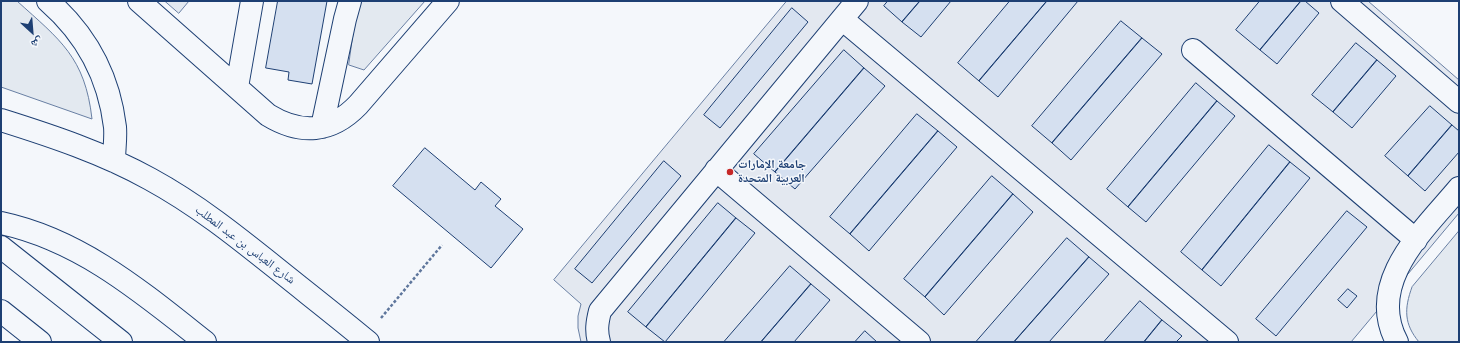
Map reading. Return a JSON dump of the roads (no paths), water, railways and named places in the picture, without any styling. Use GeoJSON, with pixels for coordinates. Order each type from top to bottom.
{"type":"FeatureCollection","features":[{"type":"Feature","properties":{"kind":"lane"},"geometry":{"type":"LineString","coordinates":[[48,1],[72,25],[90,49],[101,71],[110,100],[115,129],[114,161]]}},
{"type":"Feature","properties":{"kind":"lane"},"geometry":{"type":"LineString","coordinates":[[139,1],[268,115],[280,122],[294,127],[308,129],[336,123],[348,115],[448,1]]}},
{"type":"Feature","properties":{"kind":"lane"},"geometry":{"type":"LineString","coordinates":[[237,88],[252,1]]}},
{"type":"Feature","properties":{"kind":"lane"},"geometry":{"type":"LineString","coordinates":[[322,127],[350,1]]}},
{"type":"Feature","properties":{"kind":"lane"},"geometry":{"type":"LineString","coordinates":[[599,342],[597,321],[600,311],[857,1]]}},
{"type":"Feature","properties":{"kind":"lane"},"geometry":{"type":"LineString","coordinates":[[1342,1],[1459,102]]}},
{"type":"Feature","properties":{"kind":"lane"},"geometry":{"type":"LineString","coordinates":[[842,19],[1227,342]]}},
{"type":"Feature","properties":{"kind":"lane"},"geometry":{"type":"LineString","coordinates":[[1193,50],[1416,240]]}},
{"type":"Feature","properties":{"kind":"lane","name":"شارع العباس بن عبد المطلب"},"geometry":{"type":"LineString","coordinates":[[1,120],[59,138],[114,161],[175,193],[226,228],[366,340]]}},
{"type":"Feature","properties":{"kind":"lane"},"geometry":{"type":"LineString","coordinates":[[716,170],[919,342]]}},
{"type":"Feature","properties":{"kind":"lane"},"geometry":{"type":"LineString","coordinates":[[1397,342],[1389,324],[1387,307],[1389,290],[1402,258],[1459,188]]}},
{"type":"Feature","properties":{"kind":"lane"},"geometry":{"type":"LineString","coordinates":[[1,223],[52,239],[95,260],[135,286],[205,342]]}},
{"type":"Feature","properties":{"kind":"lane"},"geometry":{"type":"LineString","coordinates":[[1,247],[121,342]]}},
{"type":"Feature","properties":{"kind":"lane"},"geometry":{"type":"LineString","coordinates":[[1,311],[40,342]]}},
{"type":"Feature","properties":{"kind":"place","name":"جامعة الإمارات العربية المتحدة"},"geometry":{"type":"Point","coordinates":[730,172]}}]}
